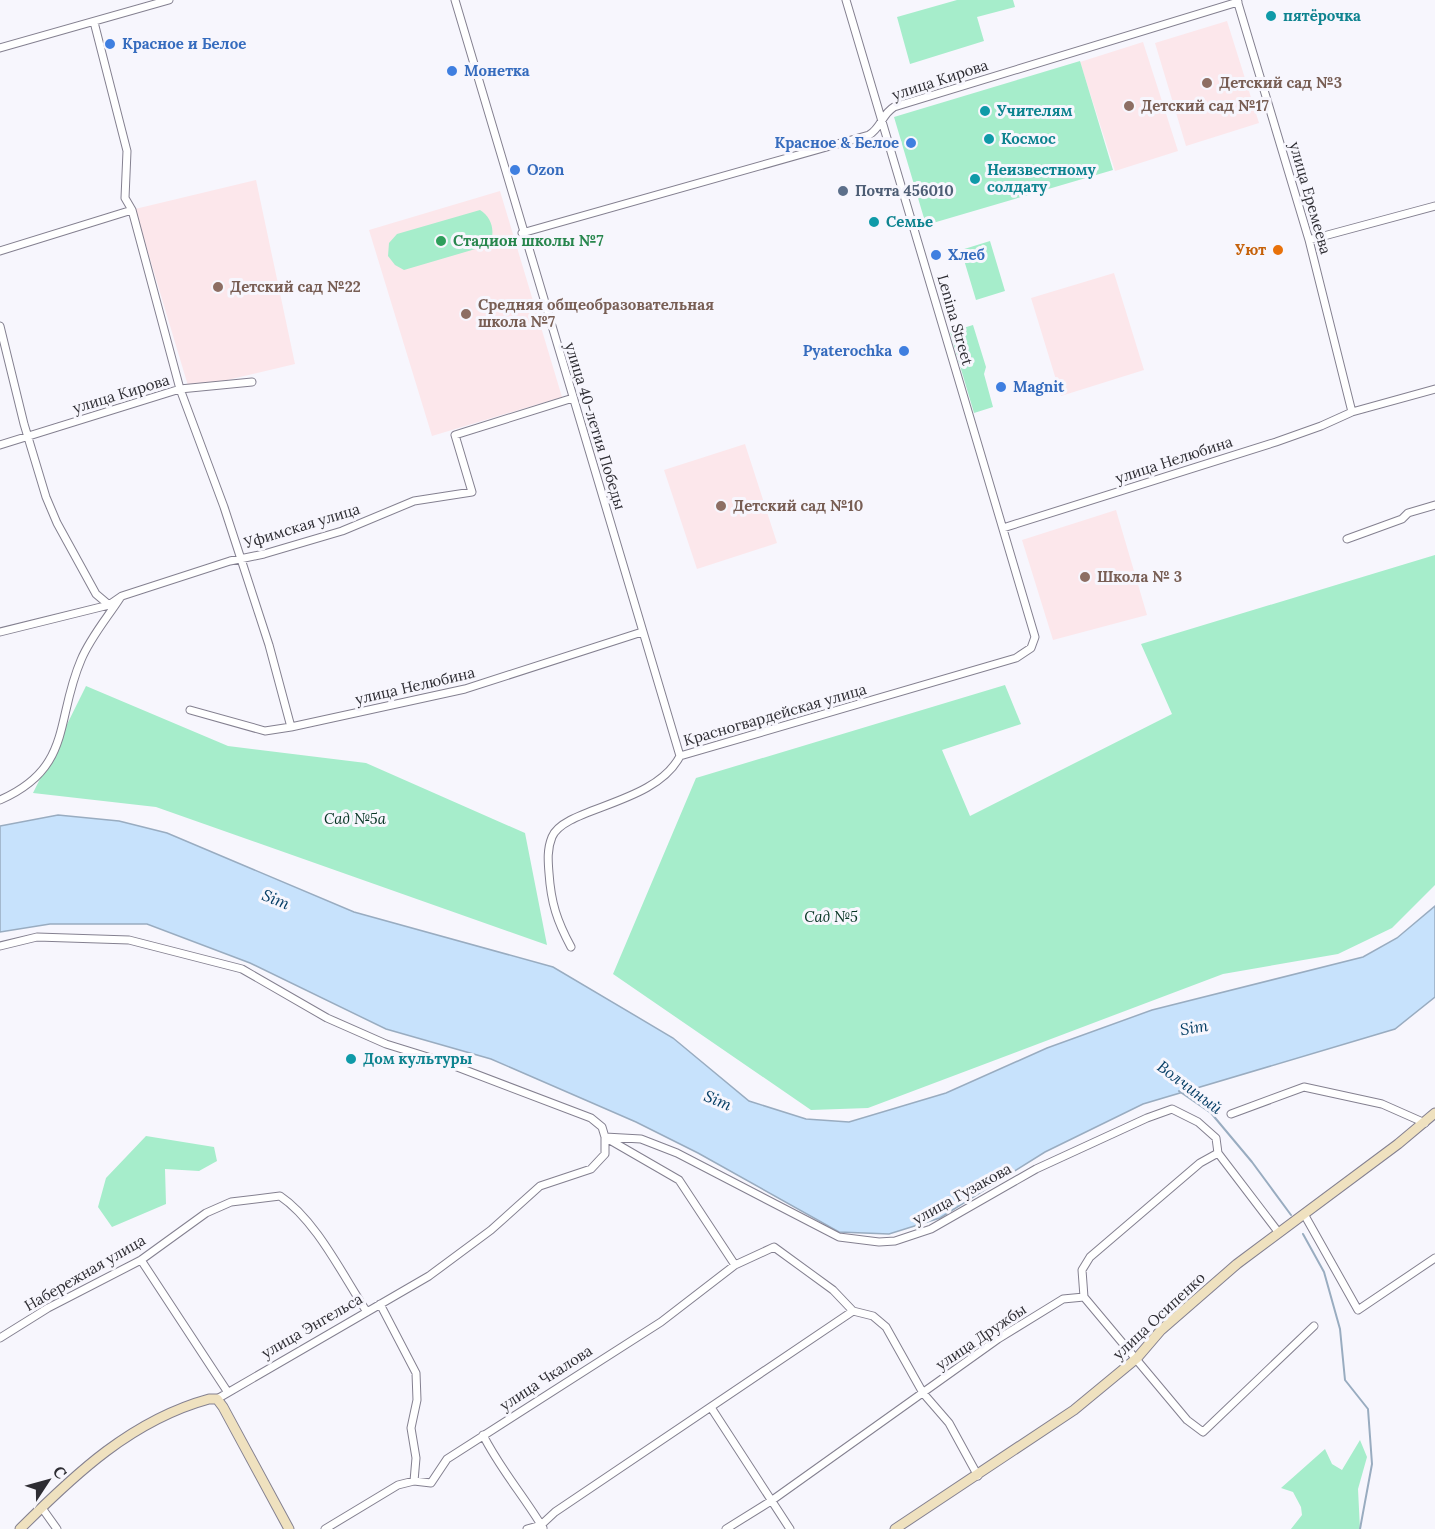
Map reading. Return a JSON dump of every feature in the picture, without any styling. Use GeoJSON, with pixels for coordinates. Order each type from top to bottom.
{"type":"FeatureCollection","features":[{"type":"Feature","properties":{"kind":"main road","name":"улица Осипенко"},"geometry":{"type":"LineString","coordinates":[[895,1529],[978,1476],[1074,1410],[1137,1358],[1170,1323],[1237,1264],[1425,1123],[1435,1113]]}},
{"type":"Feature","properties":{"kind":"main road"},"geometry":{"type":"LineString","coordinates":[[20,1529],[112,1445],[135,1430],[199,1401],[217,1400],[224,1407],[290,1529]]}},
{"type":"Feature","properties":{"kind":"street"},"geometry":{"type":"LineString","coordinates":[[0,48],[169,0]]}},
{"type":"Feature","properties":{"kind":"street","name":"улица 40-летия Победы"},"geometry":{"type":"LineString","coordinates":[[455,0],[498,141],[522,233],[680,756]]}},
{"type":"Feature","properties":{"kind":"street","name":"Lenina Street"},"geometry":{"type":"LineString","coordinates":[[846,0],[1035,637],[1031,648]]}},
{"type":"Feature","properties":{"kind":"street","name":"улица Кирова"},"geometry":{"type":"LineString","coordinates":[[522,233],[869,135],[875,131],[886,112],[894,107],[1237,1]]}},
{"type":"Feature","properties":{"kind":"street","name":"улица Еремеева"},"geometry":{"type":"LineString","coordinates":[[1237,1],[1309,240],[1352,408]]}},
{"type":"Feature","properties":{"kind":"street"},"geometry":{"type":"LineString","coordinates":[[94,22],[127,151],[125,198],[132,210],[180,389],[212,470],[241,558],[269,645],[291,727]]}},
{"type":"Feature","properties":{"kind":"street"},"geometry":{"type":"LineString","coordinates":[[1309,240],[1435,206]]}},
{"type":"Feature","properties":{"kind":"street"},"geometry":{"type":"LineString","coordinates":[[0,252],[132,210]]}},
{"type":"Feature","properties":{"kind":"street"},"geometry":{"type":"LineString","coordinates":[[0,326],[46,497],[57,523],[96,594],[108,604]]}},
{"type":"Feature","properties":{"kind":"street","name":"улица Кирова"},"geometry":{"type":"LineString","coordinates":[[0,445],[180,389],[252,382]]}},
{"type":"Feature","properties":{"kind":"street","name":"улица Нелюбина"},"geometry":{"type":"LineString","coordinates":[[1003,528],[1276,442],[1352,408],[1435,389]]}},
{"type":"Feature","properties":{"kind":"street","name":"Уфимская улица"},"geometry":{"type":"LineString","coordinates":[[0,632],[108,604],[122,596],[241,558],[264,554],[342,531],[414,501],[472,492],[455,435],[573,398]]}},
{"type":"Feature","properties":{"kind":"street"},"geometry":{"type":"LineString","coordinates":[[1347,539],[1402,519],[1408,513],[1435,505]]}},
{"type":"Feature","properties":{"kind":"street"},"geometry":{"type":"LineString","coordinates":[[0,800],[36,779],[54,752],[80,660],[122,596]]}},
{"type":"Feature","properties":{"kind":"street","name":"улица Нелюбина"},"geometry":{"type":"LineString","coordinates":[[190,710],[265,731],[291,727],[465,689],[642,632]]}},
{"type":"Feature","properties":{"kind":"street","name":"Красногвардейская улица"},"geometry":{"type":"LineString","coordinates":[[571,947],[555,919],[548,854],[552,834],[572,819],[623,801],[654,783],[672,771],[680,756],[1016,658],[1031,648]]}},
{"type":"Feature","properties":{"kind":"street"},"geometry":{"type":"LineString","coordinates":[[0,946],[37,937],[129,940],[242,969],[327,1018],[376,1039],[444,1062],[591,1118],[602,1127],[606,1137],[679,1180],[735,1265]]}},
{"type":"Feature","properties":{"kind":"street"},"geometry":{"type":"LineString","coordinates":[[1231,1114],[1304,1087],[1382,1104],[1425,1123]]}},
{"type":"Feature","properties":{"kind":"street","name":"улица Гузакова"},"geometry":{"type":"LineString","coordinates":[[606,1137],[641,1139],[677,1153],[839,1237],[879,1242],[895,1241],[931,1229],[1036,1169],[1172,1109],[1197,1122],[1216,1138],[1218,1154],[1279,1233]]}},
{"type":"Feature","properties":{"kind":"street","name":"улица Энгельса"},"geometry":{"type":"LineString","coordinates":[[217,1400],[227,1391],[429,1276],[491,1230],[540,1186],[591,1169],[605,1154],[606,1137]]}},
{"type":"Feature","properties":{"kind":"street"},"geometry":{"type":"LineString","coordinates":[[1218,1154],[1185,1175],[1090,1257],[1082,1270],[1084,1297],[1187,1420],[1203,1432],[1314,1326]]}},
{"type":"Feature","properties":{"kind":"street","name":"Набережная улица"},"geometry":{"type":"LineString","coordinates":[[0,1338],[48,1308],[141,1260],[206,1213],[231,1202],[280,1196],[292,1204],[306,1221],[367,1312]]}},
{"type":"Feature","properties":{"kind":"street"},"geometry":{"type":"LineString","coordinates":[[1304,1214],[1358,1310],[1435,1258]]}},
{"type":"Feature","properties":{"kind":"street","name":"улица Чкалова"},"geometry":{"type":"LineString","coordinates":[[325,1529],[398,1485],[414,1481],[431,1483],[447,1459],[661,1322],[735,1265],[774,1247],[784,1252],[833,1290],[853,1311]]}},
{"type":"Feature","properties":{"kind":"street"},"geometry":{"type":"LineString","coordinates":[[141,1260],[227,1391]]}},
{"type":"Feature","properties":{"kind":"street","name":"улица Дружбы"},"geometry":{"type":"LineString","coordinates":[[726,1529],[771,1501],[998,1339],[1063,1299],[1084,1297]]}},
{"type":"Feature","properties":{"kind":"street"},"geometry":{"type":"LineString","coordinates":[[380,1304],[416,1372],[417,1400],[411,1428],[416,1458],[414,1481]]}},
{"type":"Feature","properties":{"kind":"street"},"geometry":{"type":"LineString","coordinates":[[527,1529],[542,1527],[555,1512],[712,1409],[853,1311],[873,1316],[886,1327],[923,1393],[949,1423],[978,1476]]}},
{"type":"Feature","properties":{"kind":"street"},"geometry":{"type":"LineString","coordinates":[[712,1409],[790,1529]]}},
{"type":"Feature","properties":{"kind":"street"},"geometry":{"type":"LineString","coordinates":[[483,1435],[498,1465],[519,1489],[542,1527]]}},
{"type":"Feature","properties":{"kind":"street"},"geometry":{"type":"LineString","coordinates":[[42,1508],[57,1529]]}},
{"type":"Feature","properties":{"kind":"shaded area","name":"Детский сад №3"},"geometry":{"type":"Polygon","coordinates":[[[1227,21],[1259,123],[1186,146],[1155,43],[1227,21]]]}},
{"type":"Feature","properties":{"kind":"shaded area","name":"Детский сад №17"},"geometry":{"type":"Polygon","coordinates":[[[1143,42],[1178,151],[1115,171],[1080,62],[1143,42]]]}},
{"type":"Feature","properties":{"kind":"shaded area","name":"Детский сад №22"},"geometry":{"type":"Polygon","coordinates":[[[256,180],[295,364],[189,389],[135,209],[256,180]]]}},
{"type":"Feature","properties":{"kind":"shaded area","name":"Средняя общеобразовательная школа №7"},"geometry":{"type":"Polygon","coordinates":[[[500,191],[562,397],[432,436],[369,230],[500,191]]]}},
{"type":"Feature","properties":{"kind":"shaded area"},"geometry":{"type":"Polygon","coordinates":[[[1114,273],[1144,370],[1061,396],[1031,298],[1114,273]]]}},
{"type":"Feature","properties":{"kind":"shaded area","name":"Детский сад №10"},"geometry":{"type":"Polygon","coordinates":[[[745,444],[777,543],[697,569],[664,470],[745,444]]]}},
{"type":"Feature","properties":{"kind":"shaded area","name":"Школа № 3"},"geometry":{"type":"Polygon","coordinates":[[[1116,510],[1147,615],[1053,640],[1022,540],[1116,510]]]}},
{"type":"Feature","properties":{"kind":"green space"},"geometry":{"type":"Polygon","coordinates":[[[957,0],[1013,0],[1015,7],[977,17],[984,41],[910,64],[897,17],[957,0]]]}},
{"type":"Feature","properties":{"kind":"green space"},"geometry":{"type":"Polygon","coordinates":[[[1080,61],[1113,170],[926,225],[894,117],[1080,61]]]}},
{"type":"Feature","properties":{"kind":"green space","name":"Стадион школы №7"},"geometry":{"type":"Polygon","coordinates":[[[480,210],[492,226],[489,245],[404,270],[395,265],[388,256],[389,243],[397,234],[480,210]]]}},
{"type":"Feature","properties":{"kind":"green space"},"geometry":{"type":"Polygon","coordinates":[[[990,241],[1005,291],[976,300],[961,250],[990,241]]]}},
{"type":"Feature","properties":{"kind":"green space"},"geometry":{"type":"Polygon","coordinates":[[[973,325],[986,367],[984,374],[993,407],[974,413],[950,332],[973,325]]]}},
{"type":"Feature","properties":{"kind":"green space","name":"Сад №5"},"geometry":{"type":"Polygon","coordinates":[[[1435,555],[1435,885],[1392,928],[1338,954],[1223,974],[868,1108],[811,1110],[613,974],[696,778],[1005,685],[1021,724],[942,750],[970,816],[1172,714],[1141,644],[1435,555]]]}},
{"type":"Feature","properties":{"kind":"green space","name":"Сад №5а"},"geometry":{"type":"Polygon","coordinates":[[[86,686],[228,746],[366,763],[525,833],[547,945],[156,807],[33,793],[86,686]]]}},
{"type":"Feature","properties":{"kind":"green space"},"geometry":{"type":"Polygon","coordinates":[[[146,1136],[214,1147],[217,1161],[199,1171],[165,1169],[166,1204],[112,1227],[98,1207],[106,1178],[146,1136]]]}},
{"type":"Feature","properties":{"kind":"green space"},"geometry":{"type":"Polygon","coordinates":[[[1360,1440],[1367,1457],[1358,1489],[1360,1529],[1291,1529],[1302,1515],[1301,1507],[1293,1492],[1281,1488],[1325,1449],[1332,1464],[1342,1470],[1360,1440]]]}},
{"type":"Feature","properties":{"kind":"water","name":"Sim"},"geometry":{"type":"Polygon","coordinates":[[[58,815],[119,821],[167,833],[354,912],[553,967],[673,1038],[749,1101],[806,1119],[849,1122],[946,1093],[1047,1048],[1152,1010],[1363,957],[1397,938],[1435,906],[1435,997],[1395,1029],[1143,1104],[1045,1152],[940,1218],[889,1234],[839,1232],[698,1153],[636,1122],[491,1059],[386,1029],[250,963],[147,924],[50,924],[0,932],[0,826],[58,815]]]}},
{"type":"Feature","properties":{"kind":"waterway","name":"Волчиный"},"geometry":{"type":"LineString","coordinates":[[1179,1091],[1211,1113],[1252,1162],[1291,1215]]}},
{"type":"Feature","properties":{"kind":"waterway","name":"Волчиный"},"geometry":{"type":"LineString","coordinates":[[1303,1234],[1324,1272],[1340,1329],[1345,1380],[1368,1409],[1372,1464],[1360,1529]]}},
{"type":"Feature","properties":{"kind":"place","name":"пятёрочка"},"geometry":{"type":"Point","coordinates":[1271,16]}},
{"type":"Feature","properties":{"kind":"place","name":"Красное и Белое"},"geometry":{"type":"Point","coordinates":[110,44]}},
{"type":"Feature","properties":{"kind":"place","name":"Монетка"},"geometry":{"type":"Point","coordinates":[452,71]}},
{"type":"Feature","properties":{"kind":"place","name":"Детский сад №3"},"geometry":{"type":"Point","coordinates":[1207,83]}},
{"type":"Feature","properties":{"kind":"place","name":"Детский сад №17"},"geometry":{"type":"Point","coordinates":[1129,106]}},
{"type":"Feature","properties":{"kind":"place","name":"Учителям"},"geometry":{"type":"Point","coordinates":[985,111]}},
{"type":"Feature","properties":{"kind":"place","name":"Космос"},"geometry":{"type":"Point","coordinates":[989,139]}},
{"type":"Feature","properties":{"kind":"place","name":"Красное & Белое"},"geometry":{"type":"Point","coordinates":[911,143]}},
{"type":"Feature","properties":{"kind":"place","name":"Ozon"},"geometry":{"type":"Point","coordinates":[515,170]}},
{"type":"Feature","properties":{"kind":"place","name":"Неизвестному солдату"},"geometry":{"type":"Point","coordinates":[975,179]}},
{"type":"Feature","properties":{"kind":"place","name":"Почта 456010"},"geometry":{"type":"Point","coordinates":[843,191]}},
{"type":"Feature","properties":{"kind":"place","name":"Семье"},"geometry":{"type":"Point","coordinates":[874,222]}},
{"type":"Feature","properties":{"kind":"place","name":"Стадион школы №7"},"geometry":{"type":"Point","coordinates":[441,241]}},
{"type":"Feature","properties":{"kind":"place","name":"Уют"},"geometry":{"type":"Point","coordinates":[1278,250]}},
{"type":"Feature","properties":{"kind":"place","name":"Хлеб"},"geometry":{"type":"Point","coordinates":[936,255]}},
{"type":"Feature","properties":{"kind":"place","name":"Детский сад №22"},"geometry":{"type":"Point","coordinates":[218,287]}},
{"type":"Feature","properties":{"kind":"place","name":"Средняя общеобразовательная школа №7"},"geometry":{"type":"Point","coordinates":[466,314]}},
{"type":"Feature","properties":{"kind":"place","name":"Pyaterochka"},"geometry":{"type":"Point","coordinates":[904,351]}},
{"type":"Feature","properties":{"kind":"place","name":"Magnit"},"geometry":{"type":"Point","coordinates":[1001,387]}},
{"type":"Feature","properties":{"kind":"place","name":"Детский сад №10"},"geometry":{"type":"Point","coordinates":[721,506]}},
{"type":"Feature","properties":{"kind":"place","name":"Школа № 3"},"geometry":{"type":"Point","coordinates":[1085,577]}},
{"type":"Feature","properties":{"kind":"place","name":"Дом культуры"},"geometry":{"type":"Point","coordinates":[351,1059]}}]}
